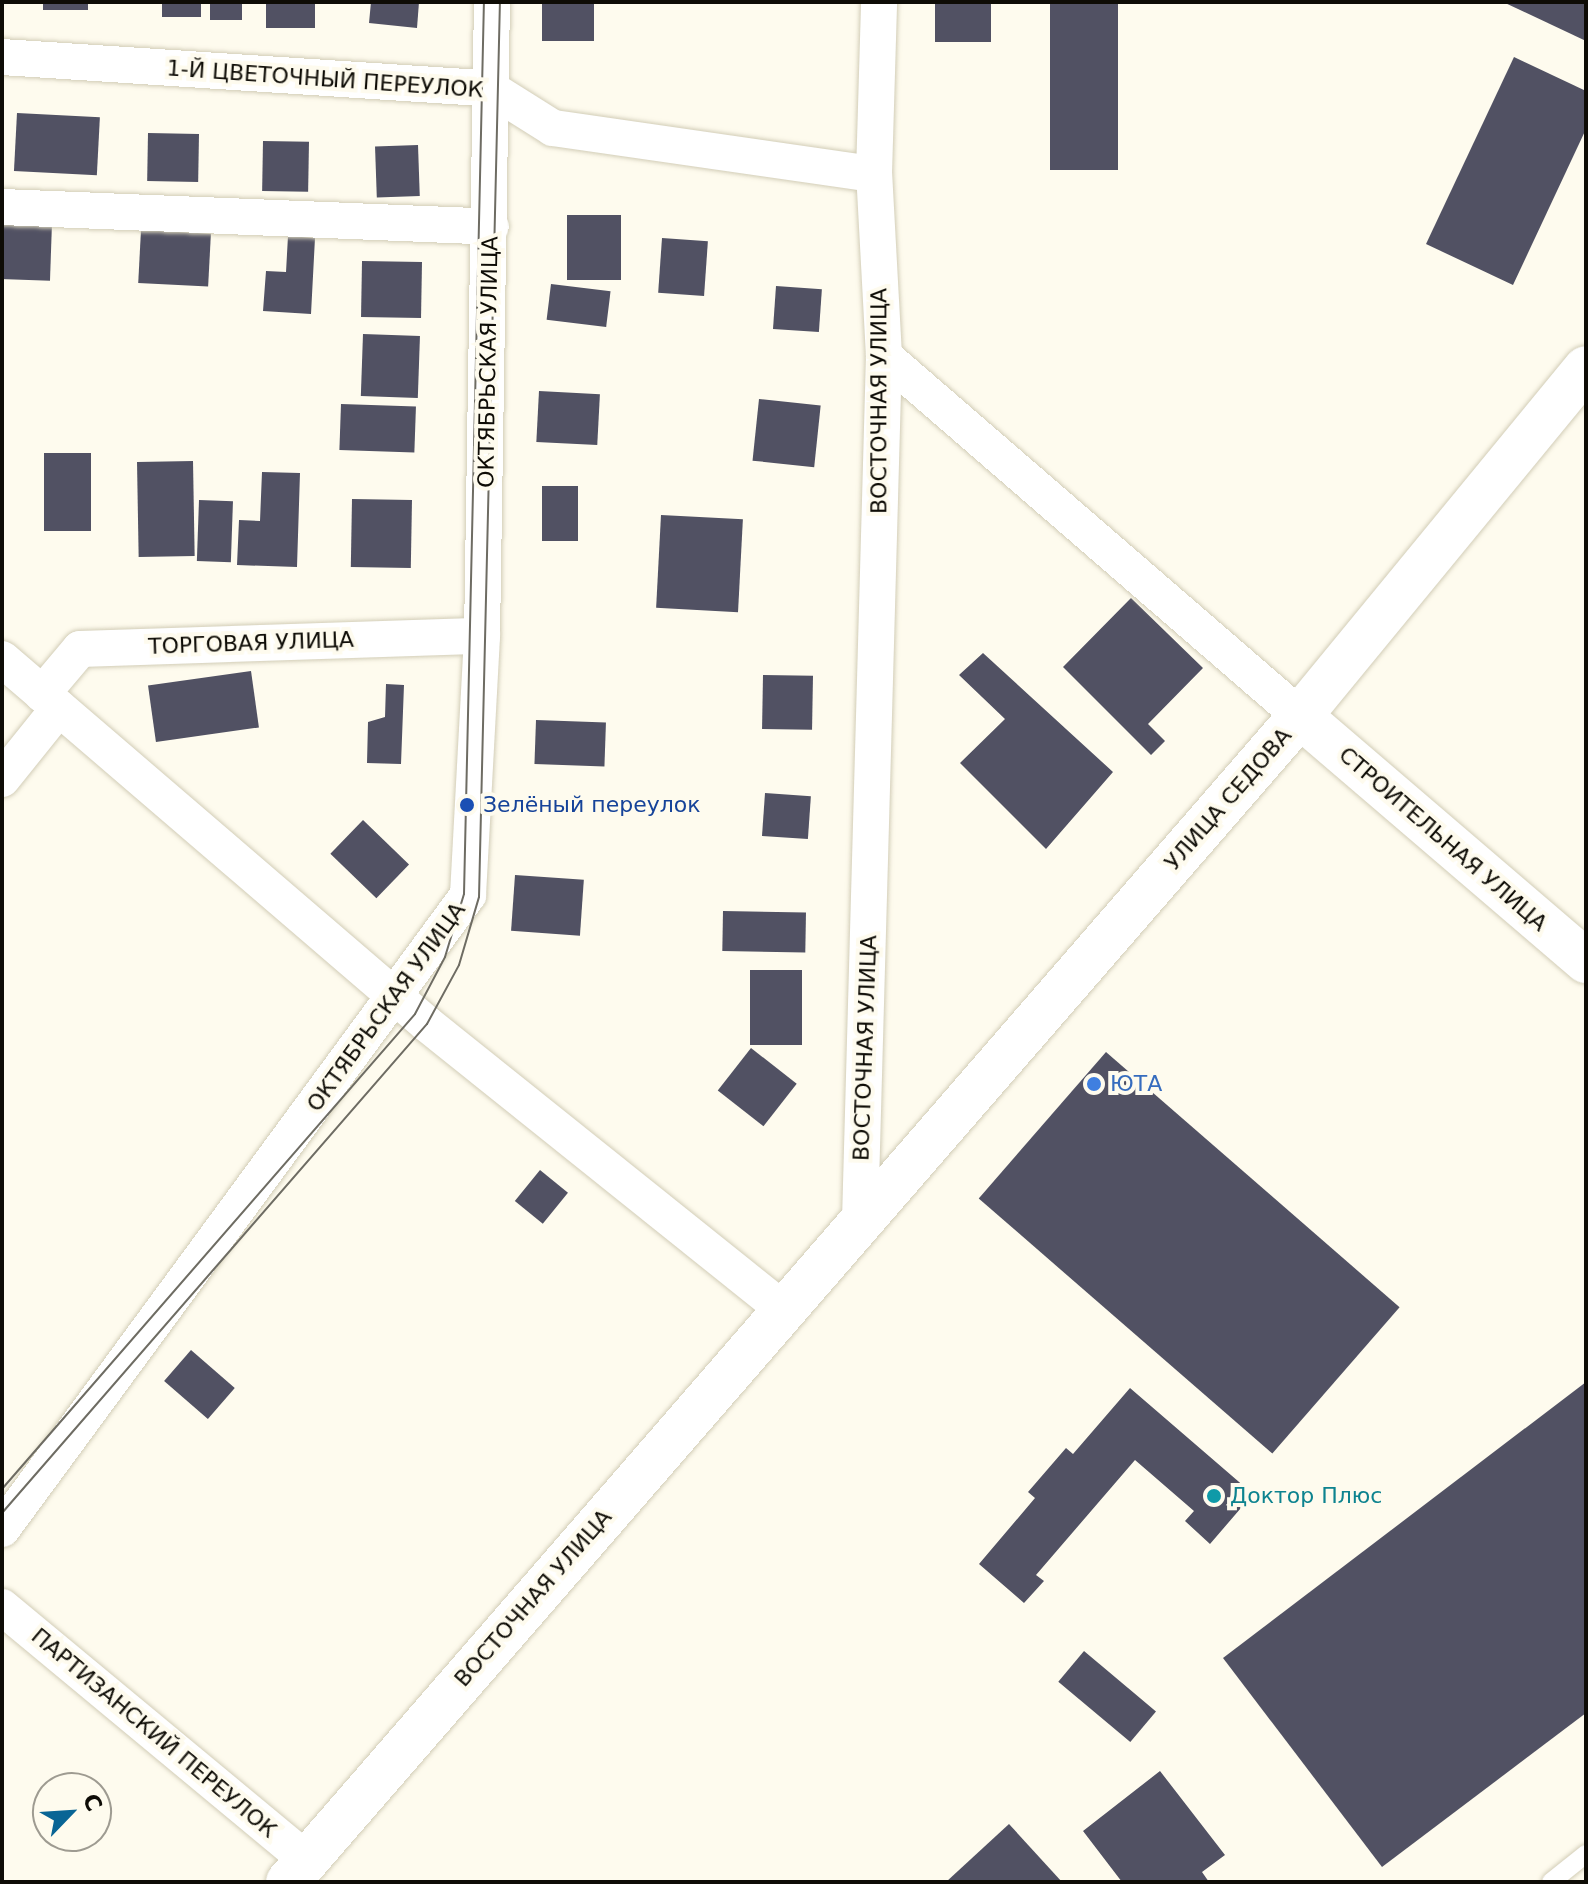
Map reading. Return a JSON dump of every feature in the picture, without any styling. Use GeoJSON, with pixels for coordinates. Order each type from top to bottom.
{"type":"FeatureCollection","features":[{"type":"Feature","properties":{"kind":"main road","name":"УЛИЦА СЕДОВА"},"geometry":{"type":"LineString","coordinates":[[860,1220],[1300,716],[1586,368]]}},
{"type":"Feature","properties":{"kind":"main road","name":"СТРОИТЕЛЬНАЯ УЛИЦА"},"geometry":{"type":"LineString","coordinates":[[1300,716],[1586,961]]}},
{"type":"Feature","properties":{"kind":"main road","name":"ВОСТОЧНАЯ УЛИЦА"},"geometry":{"type":"LineString","coordinates":[[297,1871],[785,1311],[860,1220]]}},
{"type":"Feature","properties":{"kind":"street","name":"ОКТЯБРЬСКАЯ УЛИЦА"},"geometry":{"type":"LineString","coordinates":[[2,1529],[468,895],[482,636],[491,227],[492,2]]}},
{"type":"Feature","properties":{"kind":"street","name":"ВОСТОЧНАЯ УЛИЦА"},"geometry":{"type":"LineString","coordinates":[[860,1220],[884,356],[874,174],[879,2]]}},
{"type":"Feature","properties":{"kind":"street","name":"1-Й ЦВЕТОЧНЫЙ ПЕРЕУЛОК"},"geometry":{"type":"LineString","coordinates":[[2,57],[491,89],[553,128],[874,174]]}},
{"type":"Feature","properties":{"kind":"street"},"geometry":{"type":"LineString","coordinates":[[2,207],[491,227]]}},
{"type":"Feature","properties":{"kind":"street"},"geometry":{"type":"LineString","coordinates":[[884,356],[1300,716]]}},
{"type":"Feature","properties":{"kind":"street","name":"ТОРГОВАЯ УЛИЦА"},"geometry":{"type":"LineString","coordinates":[[2,779],[80,649],[482,636]]}},
{"type":"Feature","properties":{"kind":"street"},"geometry":{"type":"LineString","coordinates":[[2,659],[394,996],[785,1311]]}},
{"type":"Feature","properties":{"kind":"street","name":"ПАРТИЗАНСКИЙ ПЕРЕУЛОК"},"geometry":{"type":"LineString","coordinates":[[2,1607],[297,1871]]}},
{"type":"Feature","properties":{"kind":"lane"},"geometry":{"type":"LineString","coordinates":[[1551,1882],[1586,1854]]}},
{"type":"Feature","properties":{"kind":"building"},"geometry":{"type":"Polygon","coordinates":[[[43,2],[88,2],[88,10],[43,10],[43,2]]]}},
{"type":"Feature","properties":{"kind":"building"},"geometry":{"type":"Polygon","coordinates":[[[162,2],[201,2],[201,17],[162,17],[162,2]]]}},
{"type":"Feature","properties":{"kind":"building"},"geometry":{"type":"Polygon","coordinates":[[[210,2],[242,2],[242,20],[210,20],[210,2]]]}},
{"type":"Feature","properties":{"kind":"building"},"geometry":{"type":"Polygon","coordinates":[[[266,2],[315,2],[315,28],[266,28],[266,2]]]}},
{"type":"Feature","properties":{"kind":"building"},"geometry":{"type":"Polygon","coordinates":[[[371,2],[419,2],[417,28],[369,23],[371,2]]]}},
{"type":"Feature","properties":{"kind":"building"},"geometry":{"type":"Polygon","coordinates":[[[542,2],[594,2],[594,41],[542,41],[542,2]]]}},
{"type":"Feature","properties":{"kind":"building"},"geometry":{"type":"Polygon","coordinates":[[[935,2],[991,2],[991,42],[935,42],[935,2]]]}},
{"type":"Feature","properties":{"kind":"building"},"geometry":{"type":"Polygon","coordinates":[[[1050,2],[1118,2],[1118,170],[1050,170],[1050,2]]]}},
{"type":"Feature","properties":{"kind":"building"},"geometry":{"type":"Polygon","coordinates":[[[1503,2],[1586,2],[1586,41],[1503,2]]]}},
{"type":"Feature","properties":{"kind":"building"},"geometry":{"type":"Polygon","coordinates":[[[1514,57],[1586,91],[1586,129],[1513,285],[1426,244],[1514,57]]]}},
{"type":"Feature","properties":{"kind":"building"},"geometry":{"type":"Polygon","coordinates":[[[17,113],[100,117],[97,175],[14,171],[17,113]]]}},
{"type":"Feature","properties":{"kind":"building"},"geometry":{"type":"Polygon","coordinates":[[[148,133],[199,134],[198,182],[147,181],[148,133]]]}},
{"type":"Feature","properties":{"kind":"building"},"geometry":{"type":"Polygon","coordinates":[[[263,141],[309,142],[308,192],[262,191],[263,141]]]}},
{"type":"Feature","properties":{"kind":"building"},"geometry":{"type":"Polygon","coordinates":[[[418,145],[420,196],[377,197],[375,147],[418,145]]]}},
{"type":"Feature","properties":{"kind":"building"},"geometry":{"type":"Polygon","coordinates":[[[567,215],[621,215],[621,280],[567,280],[567,215]]]}},
{"type":"Feature","properties":{"kind":"building"},"geometry":{"type":"Polygon","coordinates":[[[2,222],[52,224],[50,281],[2,279],[2,222]]]}},
{"type":"Feature","properties":{"kind":"building"},"geometry":{"type":"Polygon","coordinates":[[[141,230],[211,234],[208,287],[138,283],[141,230]]]}},
{"type":"Feature","properties":{"kind":"building"},"geometry":{"type":"Polygon","coordinates":[[[288,236],[315,238],[311,314],[263,311],[266,271],[286,272],[288,236]]]}},
{"type":"Feature","properties":{"kind":"building"},"geometry":{"type":"Polygon","coordinates":[[[662,238],[708,241],[704,296],[658,293],[662,238]]]}},
{"type":"Feature","properties":{"kind":"building"},"geometry":{"type":"Polygon","coordinates":[[[362,261],[422,262],[421,318],[361,317],[362,261]]]}},
{"type":"Feature","properties":{"kind":"building"},"geometry":{"type":"Polygon","coordinates":[[[551,284],[611,291],[606,327],[547,320],[551,284]]]}},
{"type":"Feature","properties":{"kind":"building"},"geometry":{"type":"Polygon","coordinates":[[[776,286],[822,289],[819,332],[773,329],[776,286]]]}},
{"type":"Feature","properties":{"kind":"building"},"geometry":{"type":"Polygon","coordinates":[[[363,334],[420,336],[418,398],[361,396],[363,334]]]}},
{"type":"Feature","properties":{"kind":"building"},"geometry":{"type":"Polygon","coordinates":[[[539,391],[600,394],[597,445],[536,442],[539,391]]]}},
{"type":"Feature","properties":{"kind":"building"},"geometry":{"type":"Polygon","coordinates":[[[759,399],[821,405],[814,467],[753,461],[759,399]]]}},
{"type":"Feature","properties":{"kind":"building"},"geometry":{"type":"Polygon","coordinates":[[[341,404],[416,407],[414,453],[339,450],[341,404]]]}},
{"type":"Feature","properties":{"kind":"building"},"geometry":{"type":"Polygon","coordinates":[[[44,453],[91,453],[91,531],[44,531],[44,453]]]}},
{"type":"Feature","properties":{"kind":"building"},"geometry":{"type":"Polygon","coordinates":[[[193,461],[195,556],[139,557],[137,462],[193,461]]]}},
{"type":"Feature","properties":{"kind":"building"},"geometry":{"type":"Polygon","coordinates":[[[262,472],[300,473],[297,567],[237,565],[239,520],[260,521],[262,472]]]}},
{"type":"Feature","properties":{"kind":"building"},"geometry":{"type":"Polygon","coordinates":[[[542,486],[578,486],[578,541],[542,541],[542,486]]]}},
{"type":"Feature","properties":{"kind":"building"},"geometry":{"type":"Polygon","coordinates":[[[352,499],[412,500],[411,568],[351,567],[352,499]]]}},
{"type":"Feature","properties":{"kind":"building"},"geometry":{"type":"Polygon","coordinates":[[[199,500],[233,501],[231,562],[197,561],[199,500]]]}},
{"type":"Feature","properties":{"kind":"building"},"geometry":{"type":"Polygon","coordinates":[[[661,515],[743,519],[738,612],[656,608],[661,515]]]}},
{"type":"Feature","properties":{"kind":"building"},"geometry":{"type":"Polygon","coordinates":[[[1131,598],[1203,668],[1148,724],[1165,741],[1151,755],[1063,667],[1131,598]]]}},
{"type":"Feature","properties":{"kind":"building"},"geometry":{"type":"Polygon","coordinates":[[[983,653],[1113,772],[1046,849],[960,763],[1005,719],[959,675],[983,653]]]}},
{"type":"Feature","properties":{"kind":"building"},"geometry":{"type":"Polygon","coordinates":[[[251,671],[259,727],[156,742],[148,685],[251,671]]]}},
{"type":"Feature","properties":{"kind":"building"},"geometry":{"type":"Polygon","coordinates":[[[763,675],[813,676],[812,730],[762,729],[763,675]]]}},
{"type":"Feature","properties":{"kind":"building"},"geometry":{"type":"Polygon","coordinates":[[[386,684],[404,685],[401,764],[367,763],[368,722],[385,717],[386,684]]]}},
{"type":"Feature","properties":{"kind":"building"},"geometry":{"type":"Polygon","coordinates":[[[536,720],[606,722],[604,766],[534,764],[536,720]]]}},
{"type":"Feature","properties":{"kind":"building"},"geometry":{"type":"Polygon","coordinates":[[[765,793],[811,796],[808,839],[762,836],[765,793]]]}},
{"type":"Feature","properties":{"kind":"building"},"geometry":{"type":"Polygon","coordinates":[[[363,820],[409,864],[376,898],[330,854],[363,820]]]}},
{"type":"Feature","properties":{"kind":"building"},"geometry":{"type":"Polygon","coordinates":[[[515,875],[584,880],[580,936],[511,931],[515,875]]]}},
{"type":"Feature","properties":{"kind":"building"},"geometry":{"type":"Polygon","coordinates":[[[723,911],[806,912],[805,952],[722,951],[723,911]]]}},
{"type":"Feature","properties":{"kind":"building"},"geometry":{"type":"Polygon","coordinates":[[[750,970],[802,970],[802,1045],[750,1045],[750,970]]]}},
{"type":"Feature","properties":{"kind":"building"},"geometry":{"type":"Polygon","coordinates":[[[751,1048],[797,1084],[763,1126],[718,1091],[751,1048]]]}},
{"type":"Feature","properties":{"kind":"building"},"geometry":{"type":"Polygon","coordinates":[[[1106,1052],[1400,1307],[1272,1454],[979,1198],[1106,1052]]]}},
{"type":"Feature","properties":{"kind":"building"},"geometry":{"type":"Polygon","coordinates":[[[540,1170],[568,1193],[543,1224],[515,1201],[540,1170]]]}},
{"type":"Feature","properties":{"kind":"building"},"geometry":{"type":"Polygon","coordinates":[[[191,1350],[235,1388],[208,1419],[164,1381],[191,1350]]]}},
{"type":"Feature","properties":{"kind":"building"},"geometry":{"type":"Polygon","coordinates":[[[1586,1382],[1586,1713],[1382,1867],[1223,1658],[1586,1382]]]}},
{"type":"Feature","properties":{"kind":"building","name":"Доктор Плюс"},"geometry":{"type":"Polygon","coordinates":[[[1130,1388],[1253,1494],[1210,1544],[1185,1521],[1194,1511],[1135,1460],[1036,1575],[1044,1581],[1024,1603],[979,1564],[1035,1498],[1028,1492],[1066,1448],[1073,1454],[1130,1388]]]}},
{"type":"Feature","properties":{"kind":"building"},"geometry":{"type":"Polygon","coordinates":[[[1084,1651],[1156,1711],[1130,1742],[1058,1682],[1084,1651]]]}},
{"type":"Feature","properties":{"kind":"building"},"geometry":{"type":"Polygon","coordinates":[[[1160,1771],[1225,1855],[1202,1872],[1209,1882],[1122,1882],[1083,1831],[1160,1771]]]}},
{"type":"Feature","properties":{"kind":"building"},"geometry":{"type":"Polygon","coordinates":[[[1009,1824],[1062,1882],[946,1882],[1009,1824]]]}},
{"type":"Feature","properties":{"kind":"tram line"},"geometry":{"type":"LineString","coordinates":[[2,1489],[415,1014],[445,957],[464,894],[484,2]]}},
{"type":"Feature","properties":{"kind":"tram line"},"geometry":{"type":"LineString","coordinates":[[2,1513],[427,1024],[459,965],[479,897],[500,2]]}},
{"type":"Feature","properties":{"kind":"place","name":"Зелёный переулок"},"geometry":{"type":"Point","coordinates":[467,805]}},
{"type":"Feature","properties":{"kind":"place","name":"ЮТА"},"geometry":{"type":"Point","coordinates":[1094,1084]}},
{"type":"Feature","properties":{"kind":"place","name":"Доктор Плюс"},"geometry":{"type":"Point","coordinates":[1214,1496]}}]}
